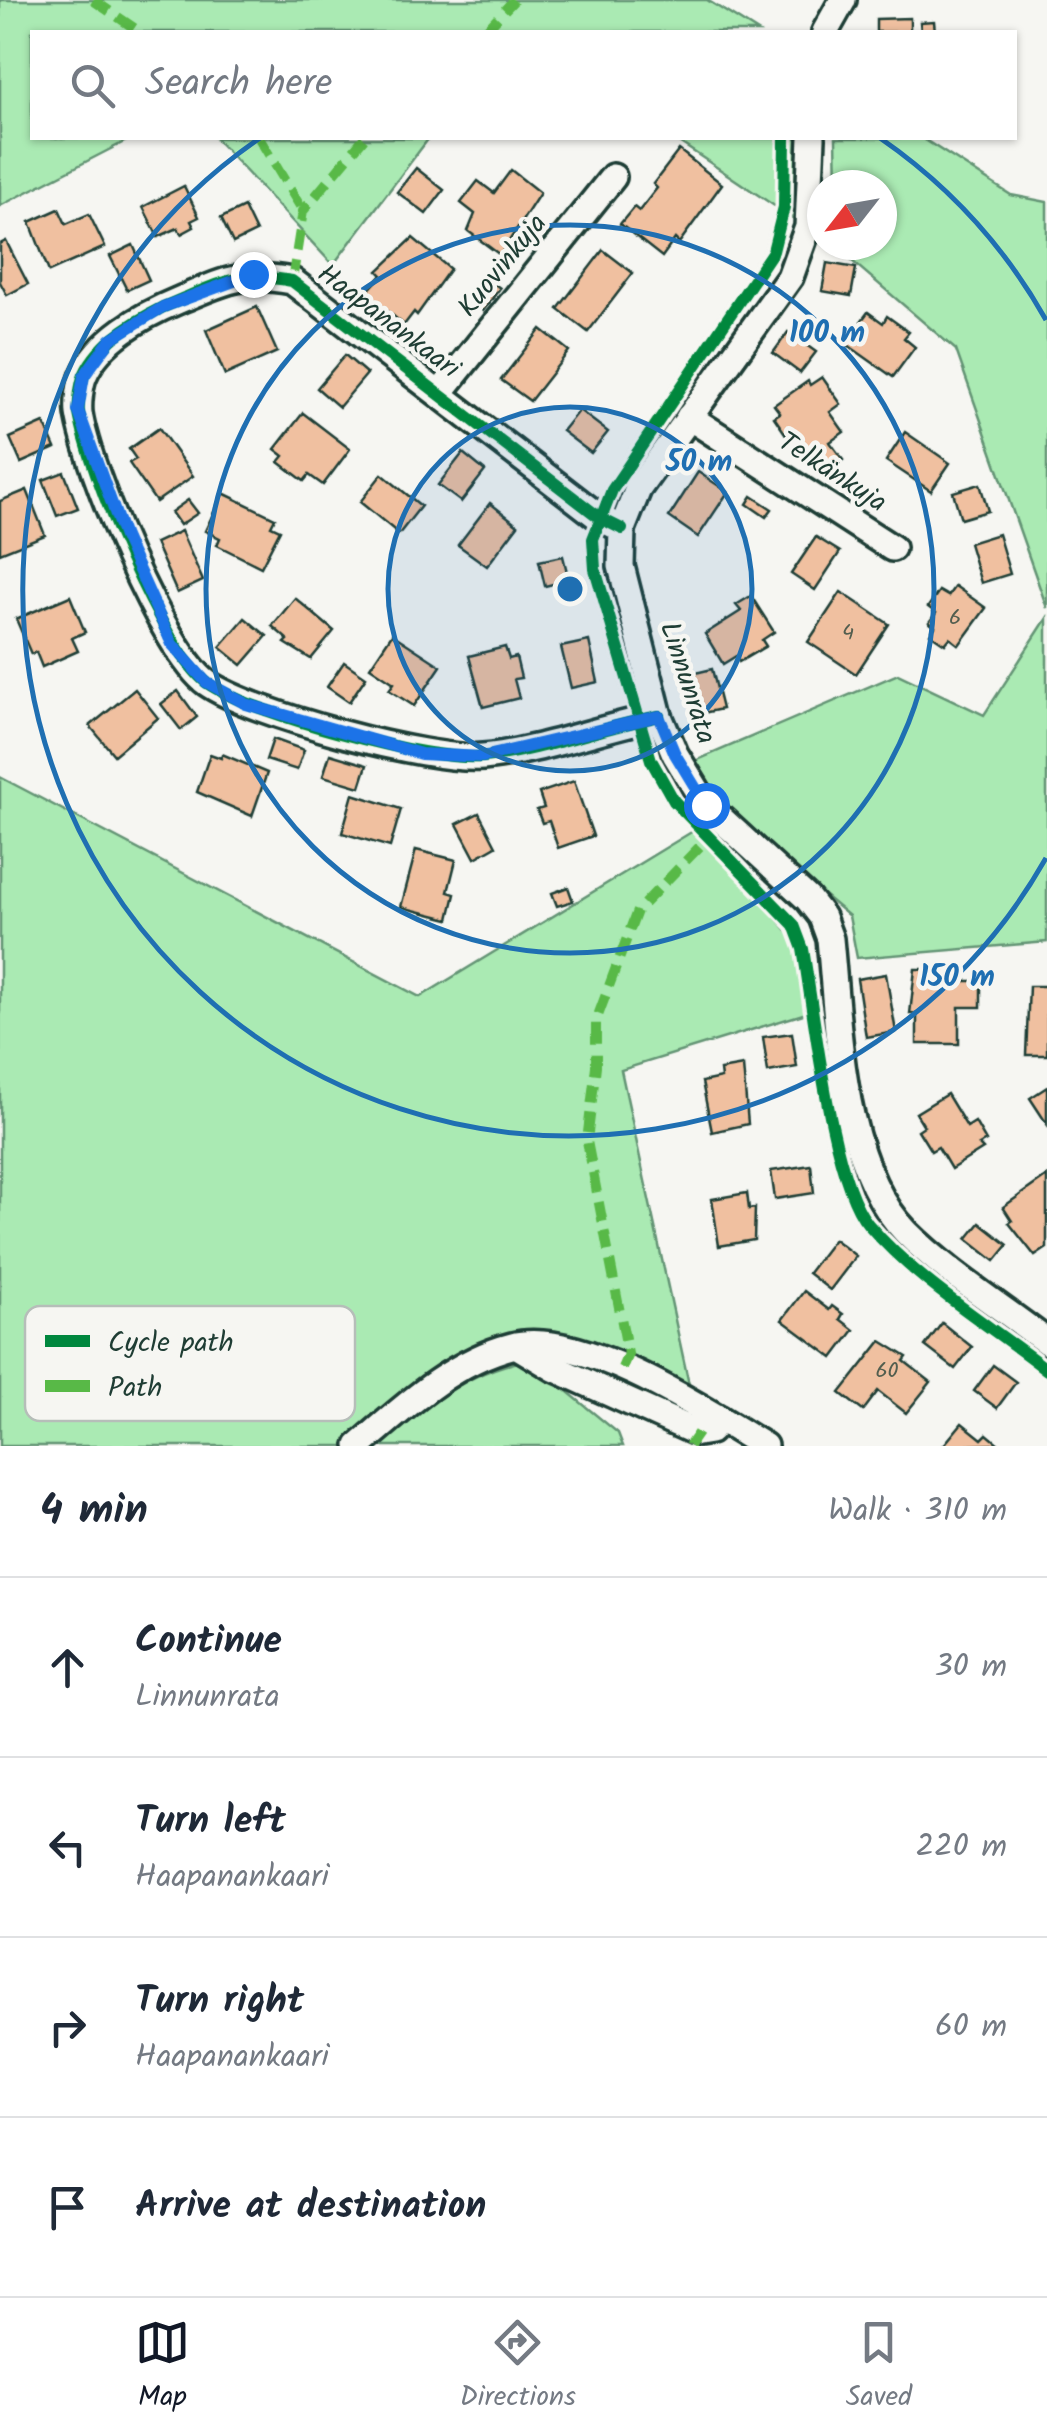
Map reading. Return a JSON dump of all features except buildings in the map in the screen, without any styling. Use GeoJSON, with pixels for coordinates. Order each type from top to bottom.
{"type":"FeatureCollection","features":[{"type":"Feature","properties":{"kind":"street"},"geometry":{"type":"LineString","coordinates":[[826,30],[842,0]]}},
{"type":"Feature","properties":{"kind":"street","name":"Linnunrata"},"geometry":{"type":"LineString","coordinates":[[812,140],[808,227],[790,277],[638,489],[622,530],[621,566],[659,716],[675,754],[706,805],[808,899],[822,918],[830,939],[859,1148],[878,1194],[907,1232],[1047,1342]]}},
{"type":"Feature","properties":{"kind":"street","name":"Kuovinkuja"},"geometry":{"type":"LineString","coordinates":[[440,393],[612,177]]}},
{"type":"Feature","properties":{"kind":"street","name":"Haapanankaari"},"geometry":{"type":"LineString","coordinates":[[622,530],[600,518],[292,282],[253,274],[163,307],[111,339],[84,376],[78,410],[124,537],[172,644],[206,682],[246,704],[421,754],[483,757],[659,716]]}},
{"type":"Feature","properties":{"kind":"street","name":"Telkänkuja"},"geometry":{"type":"LineString","coordinates":[[689,418],[892,548]]}},
{"type":"Feature","properties":{"kind":"street"},"geometry":{"type":"LineString","coordinates":[[515,1344],[554,1368],[698,1433],[710,1431],[720,1419]]}},
{"type":"Feature","properties":{"kind":"street"},"geometry":{"type":"LineString","coordinates":[[359,1446],[458,1367],[515,1344],[581,1351],[668,1387],[764,1446]]}},
{"type":"Feature","properties":{"kind":"green space"},"geometry":{"type":"Polygon","coordinates":[[[0,0],[707,0],[755,30],[30,30],[30,140],[128,140],[0,206],[0,0]]]}},
{"type":"Feature","properties":{"kind":"green space"},"geometry":{"type":"Polygon","coordinates":[[[217,140],[427,140],[333,265],[217,140]]]}},
{"type":"Feature","properties":{"kind":"green space"},"geometry":{"type":"Polygon","coordinates":[[[676,140],[799,140],[797,221],[676,140]]]}},
{"type":"Feature","properties":{"kind":"green space"},"geometry":{"type":"Polygon","coordinates":[[[836,140],[925,140],[1011,195],[1047,202],[1047,608],[956,350],[851,260],[897,260],[897,170],[837,170],[836,140]]]}},
{"type":"Feature","properties":{"kind":"green space"},"geometry":{"type":"Polygon","coordinates":[[[1047,618],[1047,942],[857,958],[849,916],[724,812],[695,761],[898,674],[984,715],[1047,618]]]}},
{"type":"Feature","properties":{"kind":"green space"},"geometry":{"type":"Polygon","coordinates":[[[0,777],[420,997],[698,828],[803,949],[813,1011],[621,1070],[693,1403],[581,1351],[515,1344],[363,1446],[0,1446],[0,777]]]}},
{"type":"Feature","properties":{"kind":"green space"},"geometry":{"type":"Polygon","coordinates":[[[529,1360],[618,1433],[623,1446],[380,1446],[431,1404],[467,1381],[529,1360]]]}},
{"type":"Feature","properties":{"kind":"marked path"},"geometry":{"type":"LineString","coordinates":[[93,0],[137,30]]}},
{"type":"Feature","properties":{"kind":"marked path"},"geometry":{"type":"LineString","coordinates":[[486,30],[514,0]]}},
{"type":"Feature","properties":{"kind":"marked path"},"geometry":{"type":"LineString","coordinates":[[260,140],[303,211]]}},
{"type":"Feature","properties":{"kind":"marked path"},"geometry":{"type":"LineString","coordinates":[[292,281],[303,211],[362,140]]}},
{"type":"Feature","properties":{"kind":"marked path"},"geometry":{"type":"LineString","coordinates":[[622,1368],[628,1354],[587,1141],[596,1066],[596,1021],[637,911],[707,839]]}},
{"type":"Feature","properties":{"kind":"marked path"},"geometry":{"type":"LineString","coordinates":[[689,1446],[698,1433]]}},
{"type":"Feature","properties":{"kind":"cycle path"},"geometry":{"type":"LineString","coordinates":[[785,140],[784,207],[773,251],[612,490],[593,539],[595,569],[651,760],[674,801],[794,925],[803,949],[834,1135],[855,1202],[868,1224],[908,1264],[1047,1370]]}},
{"type":"Feature","properties":{"kind":"cycle path"},"geometry":{"type":"LineString","coordinates":[[622,529],[600,518],[292,281],[258,277],[233,280],[164,307],[111,340],[91,362],[83,379],[79,413],[111,514],[170,635],[207,683],[261,708],[341,734],[457,757],[526,750],[659,716]]}},
{"type":"Feature","properties":{"kind":"route"},"geometry":{"type":"LineString","coordinates":[[253,274],[163,307],[111,339],[84,376],[78,410],[91,454],[172,644],[206,682],[246,704],[421,754],[483,757],[659,716],[675,754],[706,805]]}}]}
